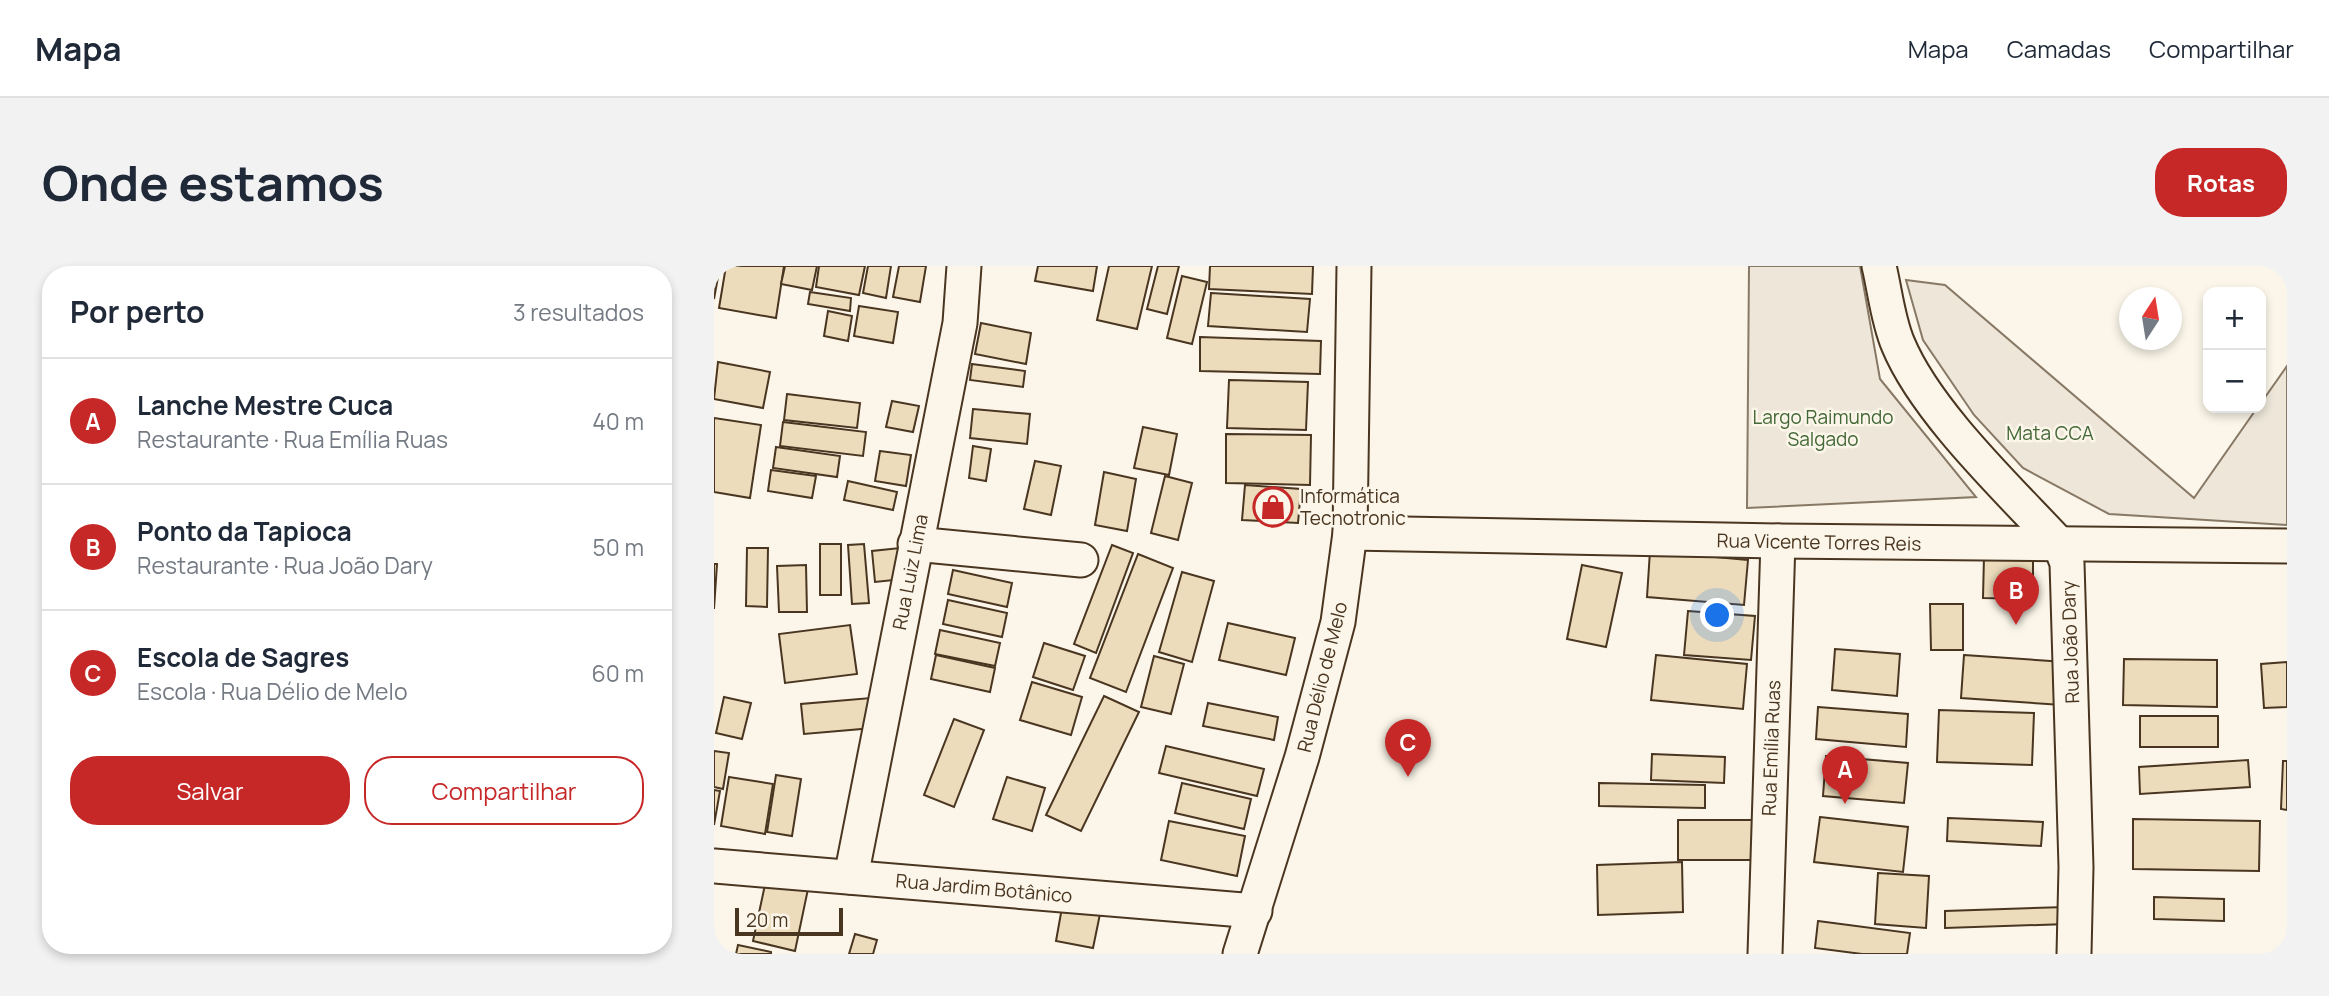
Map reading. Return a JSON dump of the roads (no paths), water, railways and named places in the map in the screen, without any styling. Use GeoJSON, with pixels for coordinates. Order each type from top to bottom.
{"type":"FeatureCollection","features":[{"type":"Feature","properties":{"kind":"street","name":"Rua Luiz Lima"},"geometry":{"type":"LineString","coordinates":[[851,877],[960,323],[964,266]]}},
{"type":"Feature","properties":{"kind":"street","name":"Rua Délio de Melo"},"geometry":{"type":"LineString","coordinates":[[1240,954],[1329,661],[1350,533],[1354,266]]}},
{"type":"Feature","properties":{"kind":"street","name":"Rua João Dary"},"geometry":{"type":"LineString","coordinates":[[1879,266],[1897,342],[1925,392],[2060,545],[2067,563],[2076,867],[2074,954]]}},
{"type":"Feature","properties":{"kind":"street","name":"Rua Vicente Torres Reis"},"geometry":{"type":"LineString","coordinates":[[1350,533],[2060,545],[2287,546]]}},
{"type":"Feature","properties":{"kind":"street","name":"Rua Emília Ruas"},"geometry":{"type":"LineString","coordinates":[[1765,954],[1778,541]]}},
{"type":"Feature","properties":{"kind":"street"},"geometry":{"type":"LineString","coordinates":[[915,544],[1081,560]]}},
{"type":"Feature","properties":{"kind":"street","name":"Rua Jardim Botânico"},"geometry":{"type":"LineString","coordinates":[[714,866],[1255,911]]}},
{"type":"Feature","properties":{"kind":"place","name":"Informática Tecnotronic"},"geometry":{"type":"Point","coordinates":[1273,507]}},
{"type":"Feature","properties":{"kind":"place","name":"Ponto da Tapioca"},"geometry":{"type":"Point","coordinates":[2016,625]}},
{"type":"Feature","properties":{"kind":"place","name":"Escola de Sagres"},"geometry":{"type":"Point","coordinates":[1408,777]}},
{"type":"Feature","properties":{"kind":"place","name":"Lanche Mestre Cuca"},"geometry":{"type":"Point","coordinates":[1845,804]}},
{"type":"Feature","properties":{"kind":"park label","name":"Largo Raimundo Salgado"},"geometry":{"type":"Point","coordinates":[1823,428]}},
{"type":"Feature","properties":{"kind":"park label","name":"Mata CCA"},"geometry":{"type":"Point","coordinates":[2050,433]}}]}
